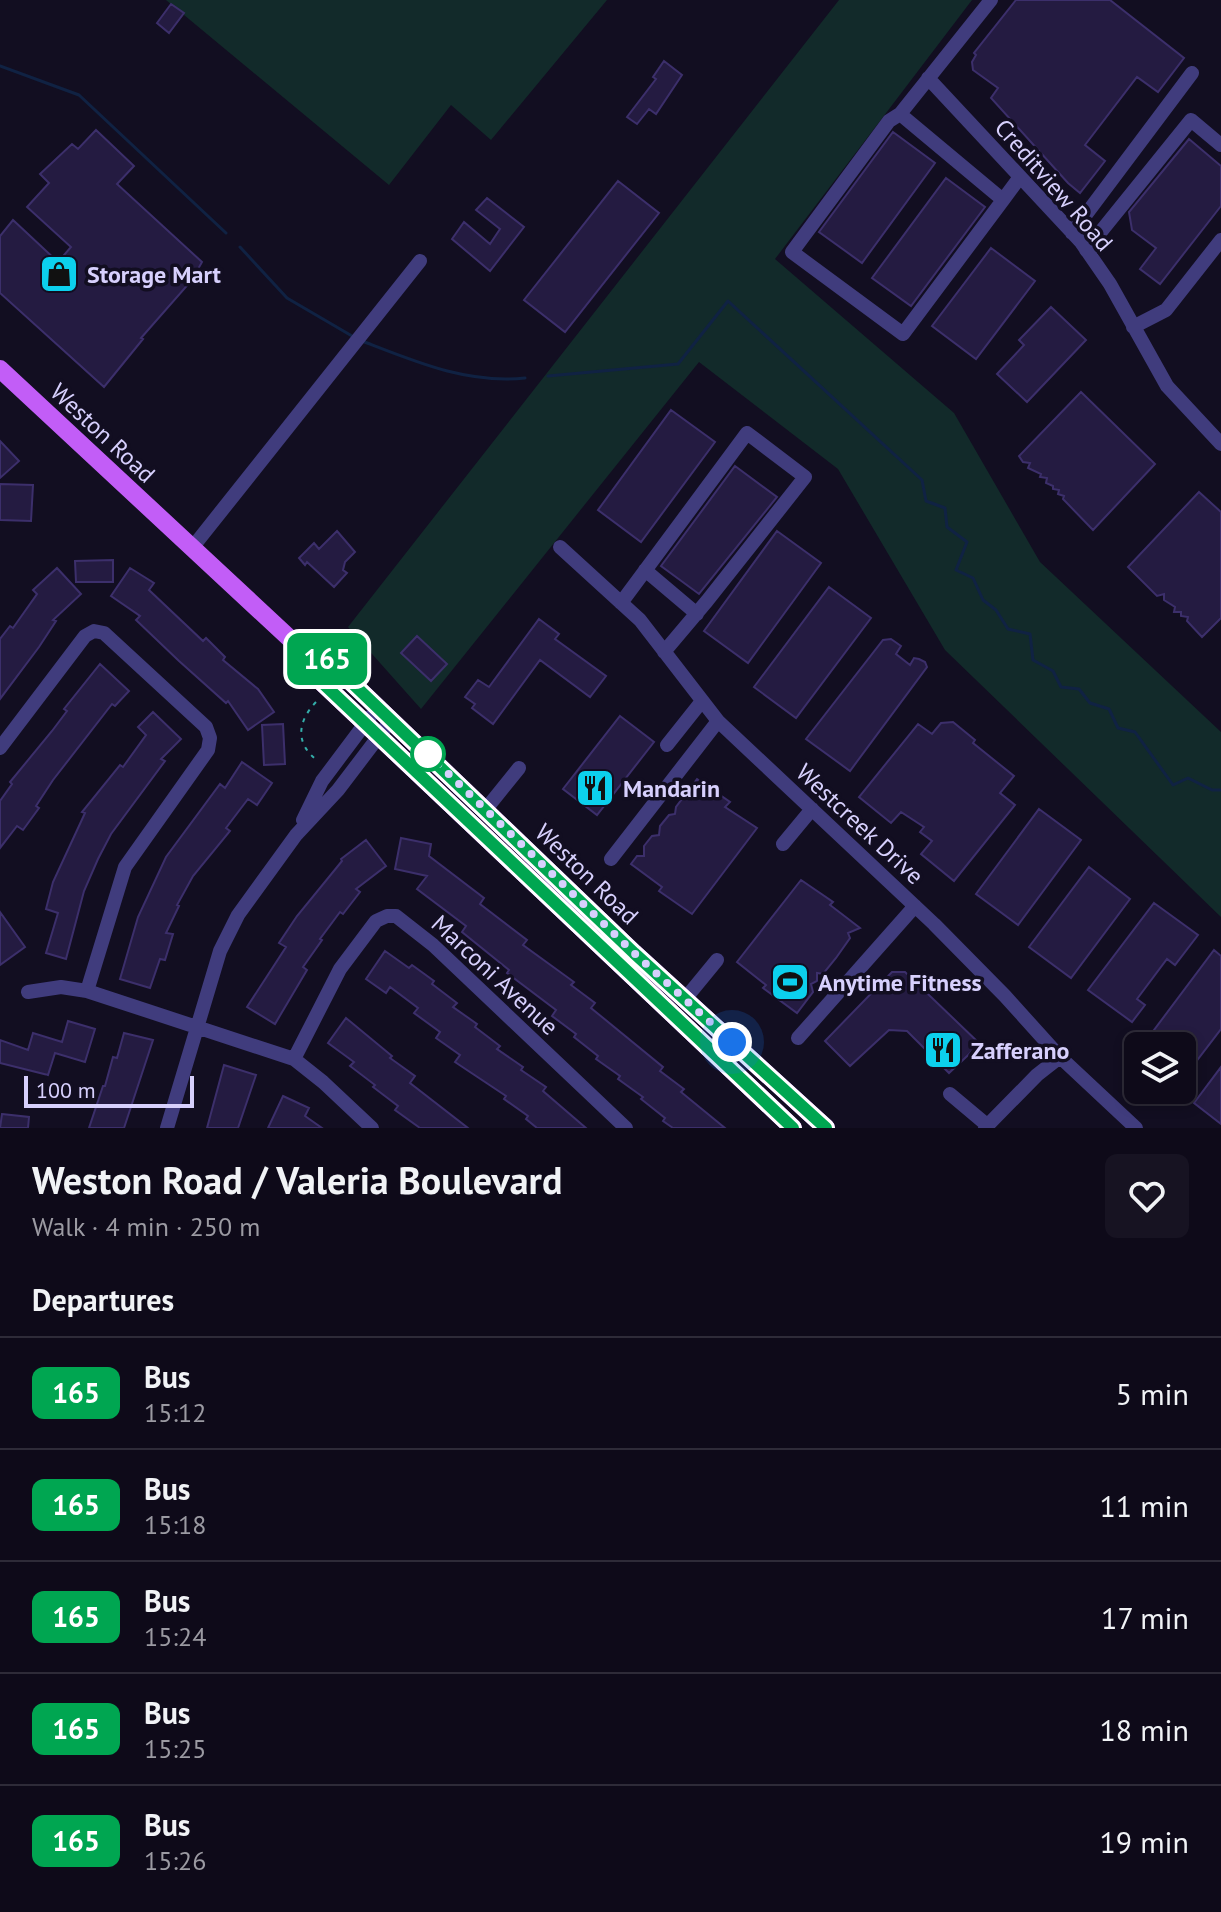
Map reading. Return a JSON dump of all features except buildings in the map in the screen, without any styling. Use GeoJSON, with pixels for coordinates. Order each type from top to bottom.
{"type":"FeatureCollection","features":[{"type":"Feature","properties":{"kind":"main road","name":"Weston Road"},"geometry":{"type":"LineString","coordinates":[[0,369],[315,662]]}},
{"type":"Feature","properties":{"kind":"main road","name":"Weston Road"},"geometry":{"type":"LineString","coordinates":[[315,662],[327,659],[685,999],[826,1128]]}},
{"type":"Feature","properties":{"kind":"main road","name":"Weston Road"},"geometry":{"type":"LineString","coordinates":[[315,662],[313,674],[793,1128]]}},
{"type":"Feature","properties":{"kind":"street"},"geometry":{"type":"LineString","coordinates":[[991,0],[900,114],[889,121],[792,252],[903,334],[1020,177]]}},
{"type":"Feature","properties":{"kind":"street"},"geometry":{"type":"LineString","coordinates":[[1072,233],[1192,73]]}},
{"type":"Feature","properties":{"kind":"street","name":"Creditview Road"},"geometry":{"type":"LineString","coordinates":[[928,78],[1086,250],[1110,284],[1167,386],[1221,444]]}},
{"type":"Feature","properties":{"kind":"street"},"geometry":{"type":"LineString","coordinates":[[900,114],[1003,200]]}},
{"type":"Feature","properties":{"kind":"street"},"geometry":{"type":"LineString","coordinates":[[1086,250],[1191,120],[1221,145]]}},
{"type":"Feature","properties":{"kind":"street"},"geometry":{"type":"LineString","coordinates":[[1133,327],[1166,310],[1221,240]]}},
{"type":"Feature","properties":{"kind":"street"},"geometry":{"type":"LineString","coordinates":[[192,548],[420,261]]}},
{"type":"Feature","properties":{"kind":"street"},"geometry":{"type":"LineString","coordinates":[[621,603],[747,433],[805,477],[664,652]]}},
{"type":"Feature","properties":{"kind":"street","name":"Westcreek Drive"},"geometry":{"type":"LineString","coordinates":[[560,547],[640,620],[718,721],[915,906],[1005,996],[1060,1057],[1136,1128]]}},
{"type":"Feature","properties":{"kind":"street"},"geometry":{"type":"LineString","coordinates":[[645,570],[697,614]]}},
{"type":"Feature","properties":{"kind":"street"},"geometry":{"type":"LineString","coordinates":[[0,748],[85,636],[94,631],[104,633],[206,727],[210,738],[208,750],[125,867],[87,991]]}},
{"type":"Feature","properties":{"kind":"street"},"geometry":{"type":"LineString","coordinates":[[667,745],[702,701]]}},
{"type":"Feature","properties":{"kind":"street"},"geometry":{"type":"LineString","coordinates":[[167,1128],[220,951],[231,927],[296,835],[322,781],[385,713]]}},
{"type":"Feature","properties":{"kind":"street"},"geometry":{"type":"LineString","coordinates":[[611,859],[718,721]]}},
{"type":"Feature","properties":{"kind":"street"},"geometry":{"type":"LineString","coordinates":[[486,809],[519,768]]}},
{"type":"Feature","properties":{"kind":"street"},"geometry":{"type":"LineString","coordinates":[[783,844],[812,809]]}},
{"type":"Feature","properties":{"kind":"street"},"geometry":{"type":"LineString","coordinates":[[798,1038],[915,906]]}},
{"type":"Feature","properties":{"kind":"street","name":"Marconi Avenue"},"geometry":{"type":"LineString","coordinates":[[294,1059],[346,960],[376,921],[396,916],[433,945],[626,1128]]}},
{"type":"Feature","properties":{"kind":"street"},"geometry":{"type":"LineString","coordinates":[[685,999],[717,960]]}},
{"type":"Feature","properties":{"kind":"street"},"geometry":{"type":"LineString","coordinates":[[28,992],[61,987],[87,991],[294,1059],[372,1128]]}},
{"type":"Feature","properties":{"kind":"street"},"geometry":{"type":"LineString","coordinates":[[950,1094],[986,1127],[1037,1075],[1060,1057]]}},
{"type":"Feature","properties":{"kind":"path"},"geometry":{"type":"LineString","coordinates":[[316,702],[304,716],[300,731],[304,749],[318,761]]}},
{"type":"Feature","properties":{"kind":"green space"},"geometry":{"type":"Polygon","coordinates":[[[166,0],[607,0],[491,140],[451,105],[389,185],[166,0]]]}},
{"type":"Feature","properties":{"kind":"green space"},"geometry":{"type":"Polygon","coordinates":[[[839,0],[972,0],[775,259],[954,413],[1040,562],[1221,732],[1221,917],[945,650],[838,469],[699,362],[421,709],[348,627],[839,0]]]}},
{"type":"Feature","properties":{"kind":"waterway"},"geometry":{"type":"LineString","coordinates":[[0,66],[79,95],[226,233]]}},
{"type":"Feature","properties":{"kind":"waterway"},"geometry":{"type":"LineString","coordinates":[[240,247],[287,298],[352,336]]}},
{"type":"Feature","properties":{"kind":"waterway"},"geometry":{"type":"LineString","coordinates":[[548,376],[678,364],[728,301],[922,480],[926,501],[945,508],[947,527],[967,542],[956,570],[973,578],[983,600],[996,610],[1008,629],[1030,634],[1033,660],[1053,671],[1061,687],[1079,689],[1090,703],[1109,709],[1118,728],[1135,732],[1173,785],[1188,778],[1212,790],[1221,790]]}},
{"type":"Feature","properties":{"kind":"waterway"},"geometry":{"type":"LineString","coordinates":[[362,341],[442,370],[483,378],[525,378]]}},
{"type":"Feature","properties":{"kind":"bus line","name":"165"},"geometry":{"type":"LineString","coordinates":[[793,1128],[313,674],[315,662],[327,659],[634,953],[826,1128]]}},
{"type":"Feature","properties":{"kind":"place","name":"Storage Mart"},"geometry":{"type":"Point","coordinates":[59,274]}},
{"type":"Feature","properties":{"kind":"place","name":"Mandarin"},"geometry":{"type":"Point","coordinates":[595,788]}},
{"type":"Feature","properties":{"kind":"place","name":"Anytime Fitness"},"geometry":{"type":"Point","coordinates":[790,982]}},
{"type":"Feature","properties":{"kind":"place","name":"Zafferano"},"geometry":{"type":"Point","coordinates":[943,1050]}},
{"type":"Feature","properties":{"kind":"route"},"geometry":{"type":"LineString","coordinates":[[428,754],[634,953],[732,1042]]}}]}
